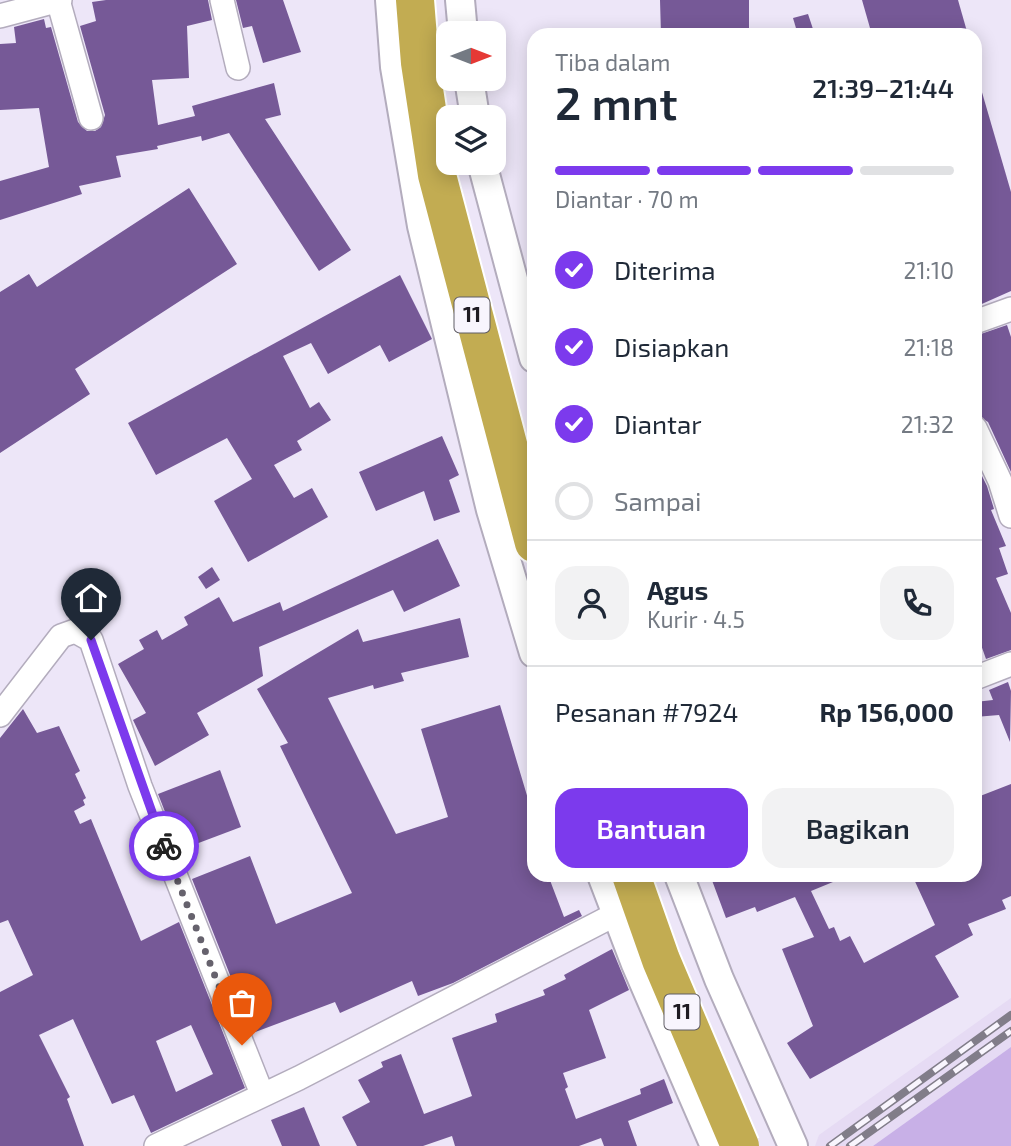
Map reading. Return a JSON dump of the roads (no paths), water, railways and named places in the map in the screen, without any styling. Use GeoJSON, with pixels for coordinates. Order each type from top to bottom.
{"type":"FeatureCollection","features":[{"type":"Feature","properties":{"kind":"highway","name":"11"},"geometry":{"type":"LineString","coordinates":[[415,0],[420,64],[438,175],[463,230],[527,425]]}},
{"type":"Feature","properties":{"kind":"highway"},"geometry":{"type":"LineString","coordinates":[[442,0],[444,21]]}},
{"type":"Feature","properties":{"kind":"highway","name":"11"},"geometry":{"type":"LineString","coordinates":[[462,175],[463,230],[527,512]]}},
{"type":"Feature","properties":{"kind":"highway","name":"11"},"geometry":{"type":"LineString","coordinates":[[633,882],[661,960],[740,1146]]}},
{"type":"Feature","properties":{"kind":"highway","name":"11"},"geometry":{"type":"LineString","coordinates":[[661,882],[691,965],[768,1146]]}},
{"type":"Feature","properties":{"kind":"street"},"geometry":{"type":"LineString","coordinates":[[0,16],[59,0],[91,118]]}},
{"type":"Feature","properties":{"kind":"street"},"geometry":{"type":"LineString","coordinates":[[222,0],[238,68]]}},
{"type":"Feature","properties":{"kind":"street"},"geometry":{"type":"LineString","coordinates":[[390,0],[395,67],[422,226],[491,510],[527,630]]}},
{"type":"Feature","properties":{"kind":"street"},"geometry":{"type":"LineString","coordinates":[[460,0],[462,21]]}},
{"type":"Feature","properties":{"kind":"street"},"geometry":{"type":"LineString","coordinates":[[485,175],[527,332]]}},
{"type":"Feature","properties":{"kind":"street"},"geometry":{"type":"LineString","coordinates":[[982,319],[1011,309]]}},
{"type":"Feature","properties":{"kind":"street"},"geometry":{"type":"LineString","coordinates":[[982,443],[1000,481],[1011,516]]}},
{"type":"Feature","properties":{"kind":"street"},"geometry":{"type":"LineString","coordinates":[[0,715],[61,636],[75,631],[91,640],[140,786],[262,1094]]}},
{"type":"Feature","properties":{"kind":"street"},"geometry":{"type":"LineString","coordinates":[[982,674],[1011,664]]}},
{"type":"Feature","properties":{"kind":"street"},"geometry":{"type":"LineString","coordinates":[[605,882],[636,964],[715,1146]]}},
{"type":"Feature","properties":{"kind":"street"},"geometry":{"type":"LineString","coordinates":[[681,882],[698,929],[793,1146]]}},
{"type":"Feature","properties":{"kind":"street"},"geometry":{"type":"LineString","coordinates":[[162,1145],[299,1078],[616,914]]}},
{"type":"Feature","properties":{"kind":"street"},"geometry":{"type":"LineString","coordinates":[[636,964],[659,974],[676,971],[691,960],[698,929]]}},
{"type":"Feature","properties":{"kind":"railway"},"geometry":{"type":"LineString","coordinates":[[830,1146],[1011,1015]]}},
{"type":"Feature","properties":{"kind":"railway"},"geometry":{"type":"LineString","coordinates":[[850,1146],[1011,1031]]}}]}
